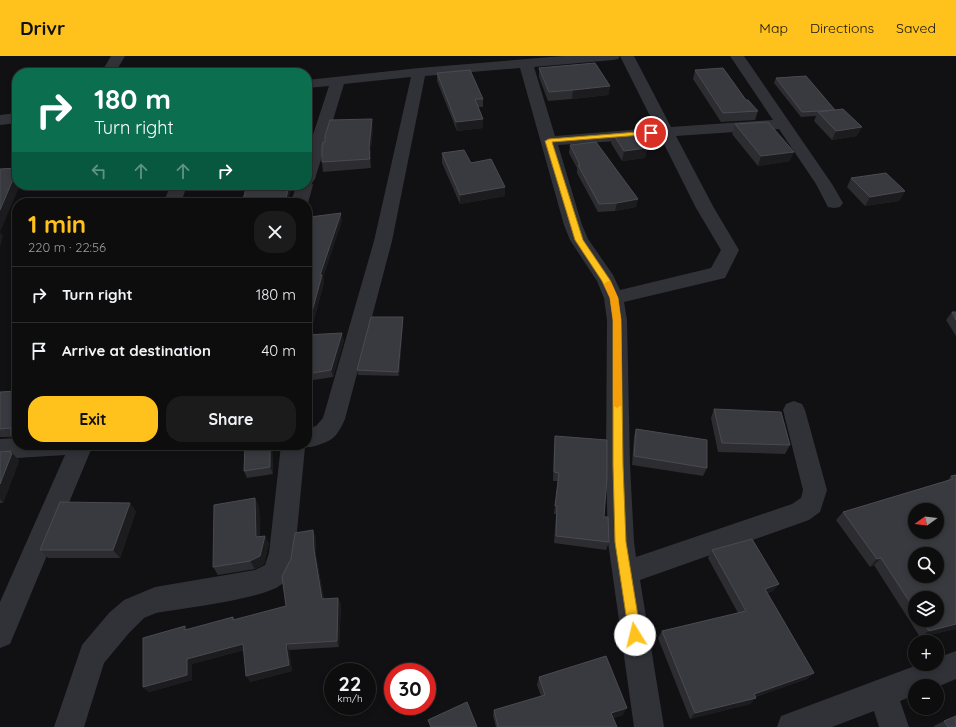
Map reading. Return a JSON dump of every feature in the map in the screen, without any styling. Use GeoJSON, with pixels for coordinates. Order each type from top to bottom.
{"type":"FeatureCollection","features":[{"type":"Feature","properties":{"kind":"street"},"geometry":{"type":"LineString","coordinates":[[111,68],[118,56]]}},
{"type":"Feature","properties":{"kind":"street"},"geometry":{"type":"LineString","coordinates":[[312,83],[526,63],[553,58],[613,56]]}},
{"type":"Feature","properties":{"kind":"street"},"geometry":{"type":"LineString","coordinates":[[614,298],[718,273],[730,250],[705,208],[627,56]]}},
{"type":"Feature","properties":{"kind":"street"},"geometry":{"type":"LineString","coordinates":[[737,56],[824,184],[834,203]]}},
{"type":"Feature","properties":{"kind":"street"},"geometry":{"type":"LineString","coordinates":[[526,63],[579,240],[606,280],[614,298],[617,320],[618,465],[621,542],[649,727]]}},
{"type":"Feature","properties":{"kind":"street"},"geometry":{"type":"LineString","coordinates":[[312,437],[319,436],[329,429],[334,419],[383,241],[419,72]]}},
{"type":"Feature","properties":{"kind":"street"},"geometry":{"type":"LineString","coordinates":[[312,163],[338,80]]}},
{"type":"Feature","properties":{"kind":"street"},"geometry":{"type":"LineString","coordinates":[[0,120],[12,119]]}},
{"type":"Feature","properties":{"kind":"street"},"geometry":{"type":"LineString","coordinates":[[549,141],[666,131],[783,124]]}},
{"type":"Feature","properties":{"kind":"street"},"geometry":{"type":"LineString","coordinates":[[626,573],[800,512],[811,504],[815,490],[794,410]]}},
{"type":"Feature","properties":{"kind":"street"},"geometry":{"type":"LineString","coordinates":[[0,449],[12,448]]}},
{"type":"Feature","properties":{"kind":"street"},"geometry":{"type":"LineString","coordinates":[[0,634],[79,450]]}},
{"type":"Feature","properties":{"kind":"street"},"geometry":{"type":"LineString","coordinates":[[69,727],[92,655],[119,623],[134,609],[155,600],[255,583],[270,579],[278,568],[282,553],[292,450]]}},
{"type":"Feature","properties":{"kind":"street"},"geometry":{"type":"LineString","coordinates":[[792,727],[956,665]]}},
{"type":"Feature","properties":{"kind":"street"},"geometry":{"type":"LineString","coordinates":[[882,692],[894,727]]}},
{"type":"Feature","properties":{"kind":"building"},"geometry":{"type":"Polygon","coordinates":[[[595,63],[610,86],[549,92],[539,68],[595,63]]]}},
{"type":"Feature","properties":{"kind":"building"},"geometry":{"type":"Polygon","coordinates":[[[723,68],[746,100],[748,100],[758,111],[723,113],[695,70],[723,68]]]}},
{"type":"Feature","properties":{"kind":"building"},"geometry":{"type":"Polygon","coordinates":[[[470,70],[483,99],[475,99],[483,119],[456,122],[437,73],[470,70]]]}},
{"type":"Feature","properties":{"kind":"building"},"geometry":{"type":"Polygon","coordinates":[[[806,76],[835,110],[802,112],[776,78],[806,76]]]}},
{"type":"Feature","properties":{"kind":"building"},"geometry":{"type":"Polygon","coordinates":[[[843,109],[862,127],[836,131],[818,112],[843,109]]]}},
{"type":"Feature","properties":{"kind":"building"},"geometry":{"type":"Polygon","coordinates":[[[372,119],[369,148],[370,159],[322,162],[322,147],[323,142],[325,142],[325,136],[330,120],[372,119]]]}},
{"type":"Feature","properties":{"kind":"building"},"geometry":{"type":"Polygon","coordinates":[[[768,122],[794,152],[761,156],[735,124],[768,122]]]}},
{"type":"Feature","properties":{"kind":"building"},"geometry":{"type":"Polygon","coordinates":[[[636,132],[647,148],[624,151],[613,134],[636,132]]]}},
{"type":"Feature","properties":{"kind":"building"},"geometry":{"type":"Polygon","coordinates":[[[596,142],[638,199],[617,203],[599,204],[578,165],[580,165],[570,145],[596,142]]]}},
{"type":"Feature","properties":{"kind":"building"},"geometry":{"type":"Polygon","coordinates":[[[464,150],[471,163],[491,159],[505,187],[460,195],[442,153],[464,150]]]}},
{"type":"Feature","properties":{"kind":"building"},"geometry":{"type":"Polygon","coordinates":[[[12,168],[12,182],[0,210],[0,169],[12,168]]]}},
{"type":"Feature","properties":{"kind":"building"},"geometry":{"type":"Polygon","coordinates":[[[886,173],[905,191],[870,197],[851,178],[886,173]]]}},
{"type":"Feature","properties":{"kind":"building"},"geometry":{"type":"Polygon","coordinates":[[[246,190],[288,190],[286,198],[243,198],[246,190]]]}},
{"type":"Feature","properties":{"kind":"building"},"geometry":{"type":"Polygon","coordinates":[[[341,213],[320,275],[322,275],[312,312],[312,217],[341,213]]]}},
{"type":"Feature","properties":{"kind":"building"},"geometry":{"type":"Polygon","coordinates":[[[952,312],[956,312],[956,320],[952,312]]]}},
{"type":"Feature","properties":{"kind":"building"},"geometry":{"type":"Polygon","coordinates":[[[371,317],[403,317],[398,372],[357,370],[371,317]]]}},
{"type":"Feature","properties":{"kind":"building"},"geometry":{"type":"Polygon","coordinates":[[[342,333],[331,370],[312,373],[312,335],[342,333]]]}},
{"type":"Feature","properties":{"kind":"building"},"geometry":{"type":"Polygon","coordinates":[[[12,391],[12,435],[10,428],[0,429],[0,392],[12,391]]]}},
{"type":"Feature","properties":{"kind":"building"},"geometry":{"type":"Polygon","coordinates":[[[714,409],[781,412],[790,445],[722,443],[714,409]]]}},
{"type":"Feature","properties":{"kind":"building"},"geometry":{"type":"Polygon","coordinates":[[[636,429],[707,440],[707,468],[634,456],[636,429]]]}},
{"type":"Feature","properties":{"kind":"building"},"geometry":{"type":"Polygon","coordinates":[[[555,436],[607,440],[607,478],[604,517],[608,517],[609,542],[556,536],[557,506],[555,506],[559,473],[554,472],[555,436]]]}},
{"type":"Feature","properties":{"kind":"building"},"geometry":{"type":"Polygon","coordinates":[[[245,450],[270,450],[270,467],[244,471],[245,450]]]}},
{"type":"Feature","properties":{"kind":"building"},"geometry":{"type":"Polygon","coordinates":[[[11,451],[10,453],[12,453],[0,484],[0,452],[11,451]]]}},
{"type":"Feature","properties":{"kind":"building"},"geometry":{"type":"Polygon","coordinates":[[[956,475],[956,624],[929,631],[926,627],[944,627],[944,591],[908,591],[908,599],[881,558],[877,559],[843,512],[953,479],[951,476],[956,475]]]}},
{"type":"Feature","properties":{"kind":"building"},"geometry":{"type":"Polygon","coordinates":[[[255,498],[256,537],[265,536],[260,556],[250,561],[213,567],[214,505],[255,498]]]}},
{"type":"Feature","properties":{"kind":"building"},"geometry":{"type":"Polygon","coordinates":[[[60,502],[130,503],[113,550],[40,550],[60,502]]]}},
{"type":"Feature","properties":{"kind":"building"},"geometry":{"type":"Polygon","coordinates":[[[313,530],[314,550],[322,599],[338,598],[337,641],[286,644],[289,665],[246,676],[243,644],[187,659],[187,675],[143,687],[143,638],[185,626],[185,630],[233,617],[233,620],[286,606],[282,576],[291,559],[295,533],[313,530]]]}},
{"type":"Feature","properties":{"kind":"building"},"geometry":{"type":"Polygon","coordinates":[[[752,539],[779,584],[765,589],[814,673],[754,694],[756,698],[695,713],[662,631],[746,611],[712,550],[752,539]]]}},
{"type":"Feature","properties":{"kind":"building"},"geometry":{"type":"Polygon","coordinates":[[[606,656],[627,708],[611,713],[617,727],[498,727],[494,710],[545,695],[539,677],[606,656]]]}},
{"type":"Feature","properties":{"kind":"building"},"geometry":{"type":"Polygon","coordinates":[[[467,702],[477,727],[431,727],[428,720],[467,702]]]}},
{"type":"Feature","properties":{"kind":"building"},"geometry":{"type":"Polygon","coordinates":[[[956,716],[956,727],[948,727],[944,721],[956,716]]]}},
{"type":"Feature","properties":{"kind":"slow traffic"},"geometry":{"type":"LineString","coordinates":[[608,284],[614,298],[617,320],[617,405]]}},
{"type":"Feature","properties":{"kind":"route"},"geometry":{"type":"LineString","coordinates":[[635,635],[621,542],[618,465],[617,320],[614,298],[606,280],[579,240],[573,225],[549,141],[651,133]]}}]}
